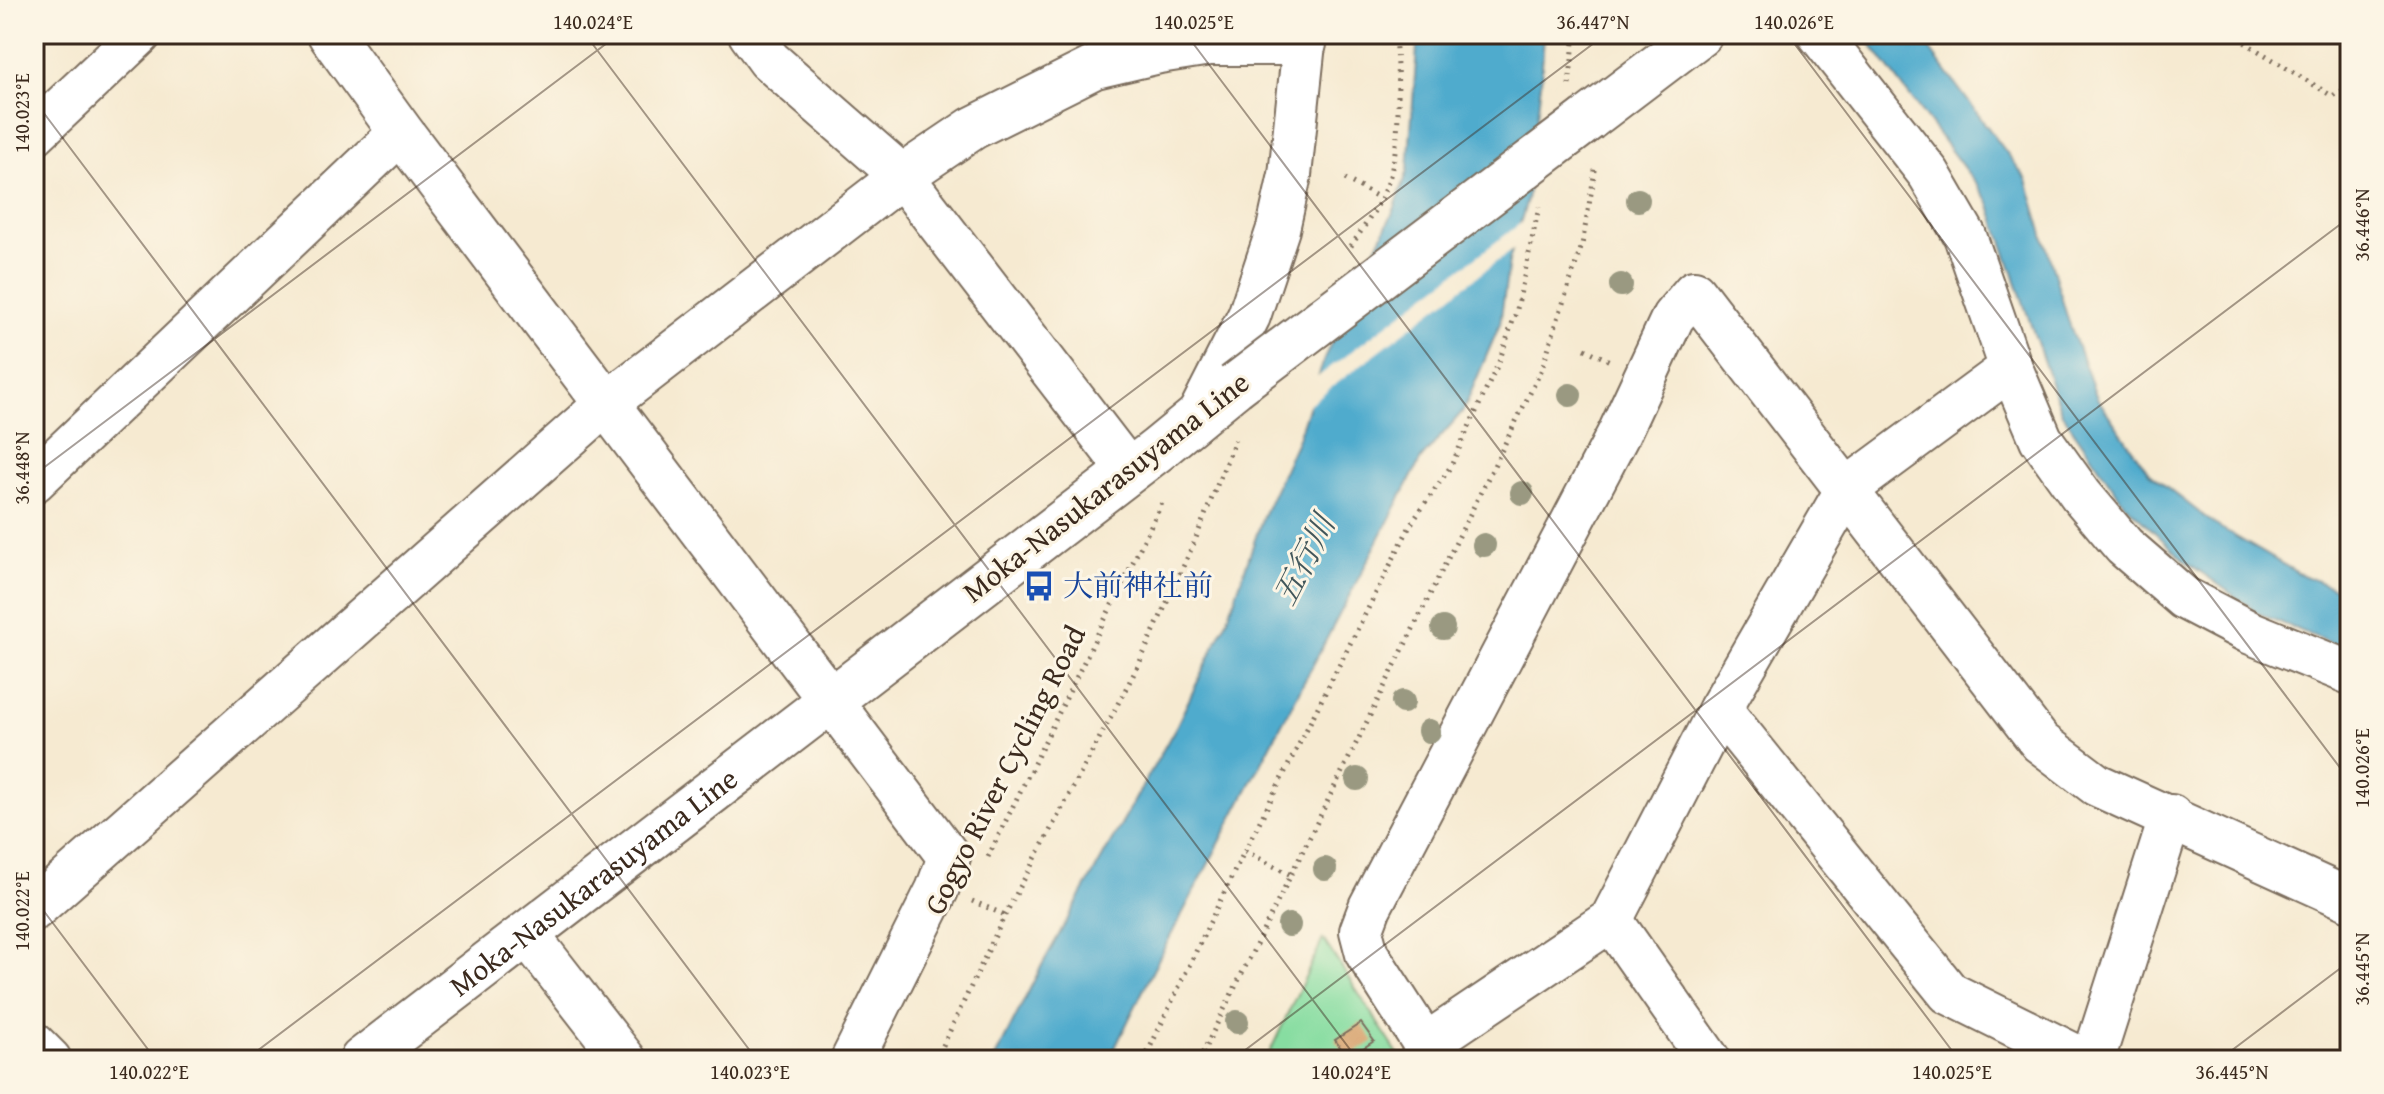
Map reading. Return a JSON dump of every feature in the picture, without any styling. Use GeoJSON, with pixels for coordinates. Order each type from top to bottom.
{"type":"FeatureCollection","features":[{"type":"Feature","properties":{"kind":"main road"},"geometry":{"type":"LineString","coordinates":[[330,34],[831,701]]}},
{"type":"Feature","properties":{"kind":"main road","name":"Moka-Nasukarasuyama Line"},"geometry":{"type":"LineString","coordinates":[[362,1060],[1129,471],[1587,105],[1700,34]]}},
{"type":"Feature","properties":{"kind":"street"},"geometry":{"type":"LineString","coordinates":[[34,134],[140,34]]}},
{"type":"Feature","properties":{"kind":"street"},"geometry":{"type":"LineString","coordinates":[[750,34],[769,60],[902,176],[1129,471]]}},
{"type":"Feature","properties":{"kind":"street"},"geometry":{"type":"LineString","coordinates":[[1819,34],[1929,174],[1965,236],[2011,368],[2041,439],[2081,495],[2124,546],[2184,598],[2249,632],[2350,673]]}},
{"type":"Feature","properties":{"kind":"street"},"geometry":{"type":"LineString","coordinates":[[34,909],[607,403],[902,176],[973,128],[1095,67],[1210,44],[1305,39],[1290,175],[1278,229],[1249,316],[1199,414]]}},
{"type":"Feature","properties":{"kind":"street"},"geometry":{"type":"LineString","coordinates":[[34,481],[401,132]]}},
{"type":"Feature","properties":{"kind":"street"},"geometry":{"type":"LineString","coordinates":[[2011,368],[1847,489],[1720,709],[1611,920],[1430,1053],[1367,954],[1361,931],[1377,893],[1619,433],[1673,317],[1694,292],[1847,489],[2040,742],[2097,785],[2171,816],[2350,900]]}},
{"type":"Feature","properties":{"kind":"street"},"geometry":{"type":"LineString","coordinates":[[831,701],[949,857],[937,890],[852,1060]]}},
{"type":"Feature","properties":{"kind":"street"},"geometry":{"type":"LineString","coordinates":[[1720,709],[1949,993],[2084,1060]]}},
{"type":"Feature","properties":{"kind":"street"},"geometry":{"type":"LineString","coordinates":[[2093,1060],[2171,816]]}},
{"type":"Feature","properties":{"kind":"street"},"geometry":{"type":"LineString","coordinates":[[1611,920],[1709,1060]]}},
{"type":"Feature","properties":{"kind":"street"},"geometry":{"type":"LineString","coordinates":[[527,934],[625,1060]]}},
{"type":"Feature","properties":{"kind":"street"},"geometry":{"type":"LineString","coordinates":[[34,1044],[50,1060]]}},
{"type":"Feature","properties":{"kind":"path"},"geometry":{"type":"LineString","coordinates":[[1346,252],[1386,188],[1394,154],[1399,87],[1395,34]]}},
{"type":"Feature","properties":{"kind":"path"},"geometry":{"type":"LineString","coordinates":[[1199,1060],[1541,371],[1582,245],[1587,105],[1575,34]]}},
{"type":"Feature","properties":{"kind":"path"},"geometry":{"type":"LineString","coordinates":[[2231,34],[2332,96],[2350,87]]}},
{"type":"Feature","properties":{"kind":"path"},"geometry":{"type":"LineString","coordinates":[[1345,179],[1380,198]]}},
{"type":"Feature","properties":{"kind":"path"},"geometry":{"type":"LineString","coordinates":[[1144,1060],[1245,851],[1411,524],[1451,466],[1499,362],[1517,309],[1541,200]]}},
{"type":"Feature","properties":{"kind":"path"},"geometry":{"type":"LineString","coordinates":[[1585,349],[1615,363]]}},
{"type":"Feature","properties":{"kind":"path"},"geometry":{"type":"LineString","coordinates":[[936,1060],[1005,915],[1138,666],[1194,543],[1238,431]]}},
{"type":"Feature","properties":{"kind":"path","name":"Gogyo River Cycling Road"},"geometry":{"type":"LineString","coordinates":[[981,870],[1163,501]]}},
{"type":"Feature","properties":{"kind":"path"},"geometry":{"type":"LineString","coordinates":[[1245,851],[1291,875]]}},
{"type":"Feature","properties":{"kind":"path"},"geometry":{"type":"LineString","coordinates":[[966,899],[1005,915]]}},
{"type":"Feature","properties":{"kind":"path"},"geometry":{"type":"LineString","coordinates":[[1368,1051],[1374,1060]]}},
{"type":"Feature","properties":{"kind":"green space"},"geometry":{"type":"Polygon","coordinates":[[[1323,939],[1402,1060],[1266,1060],[1323,939]]]}},
{"type":"Feature","properties":{"kind":"water","name":"五行川"},"geometry":{"type":"Polygon","coordinates":[[[1418,34],[1544,34],[1527,200],[1509,261],[1500,324],[1463,411],[1421,459],[1158,960],[1109,1060],[994,1060],[1042,965],[1177,725],[1228,618],[1263,516],[1297,441],[1326,354],[1394,210],[1408,170],[1418,34]]]}},
{"type":"Feature","properties":{"kind":"water"},"geometry":{"type":"Polygon","coordinates":[[[1863,34],[1918,34],[2027,180],[2068,320],[2097,398],[2149,473],[2214,524],[2298,573],[2350,595],[2350,651],[2260,614],[2184,560],[2124,503],[2061,412],[1988,200],[1863,34]]]}},
{"type":"Feature","properties":{"kind":"pier"},"geometry":{"type":"Polygon","coordinates":[[[1525,220],[1517,246],[1303,409],[1312,381],[1525,220]]]}},
{"type":"Feature","properties":{"kind":"building"},"geometry":{"type":"Polygon","coordinates":[[[1361,1023],[1374,1041],[1348,1058],[1335,1040],[1361,1023]]]}},
{"type":"Feature","properties":{"kind":"place","name":"大前神社前"},"geometry":{"type":"Point","coordinates":[1039,586]}}]}
